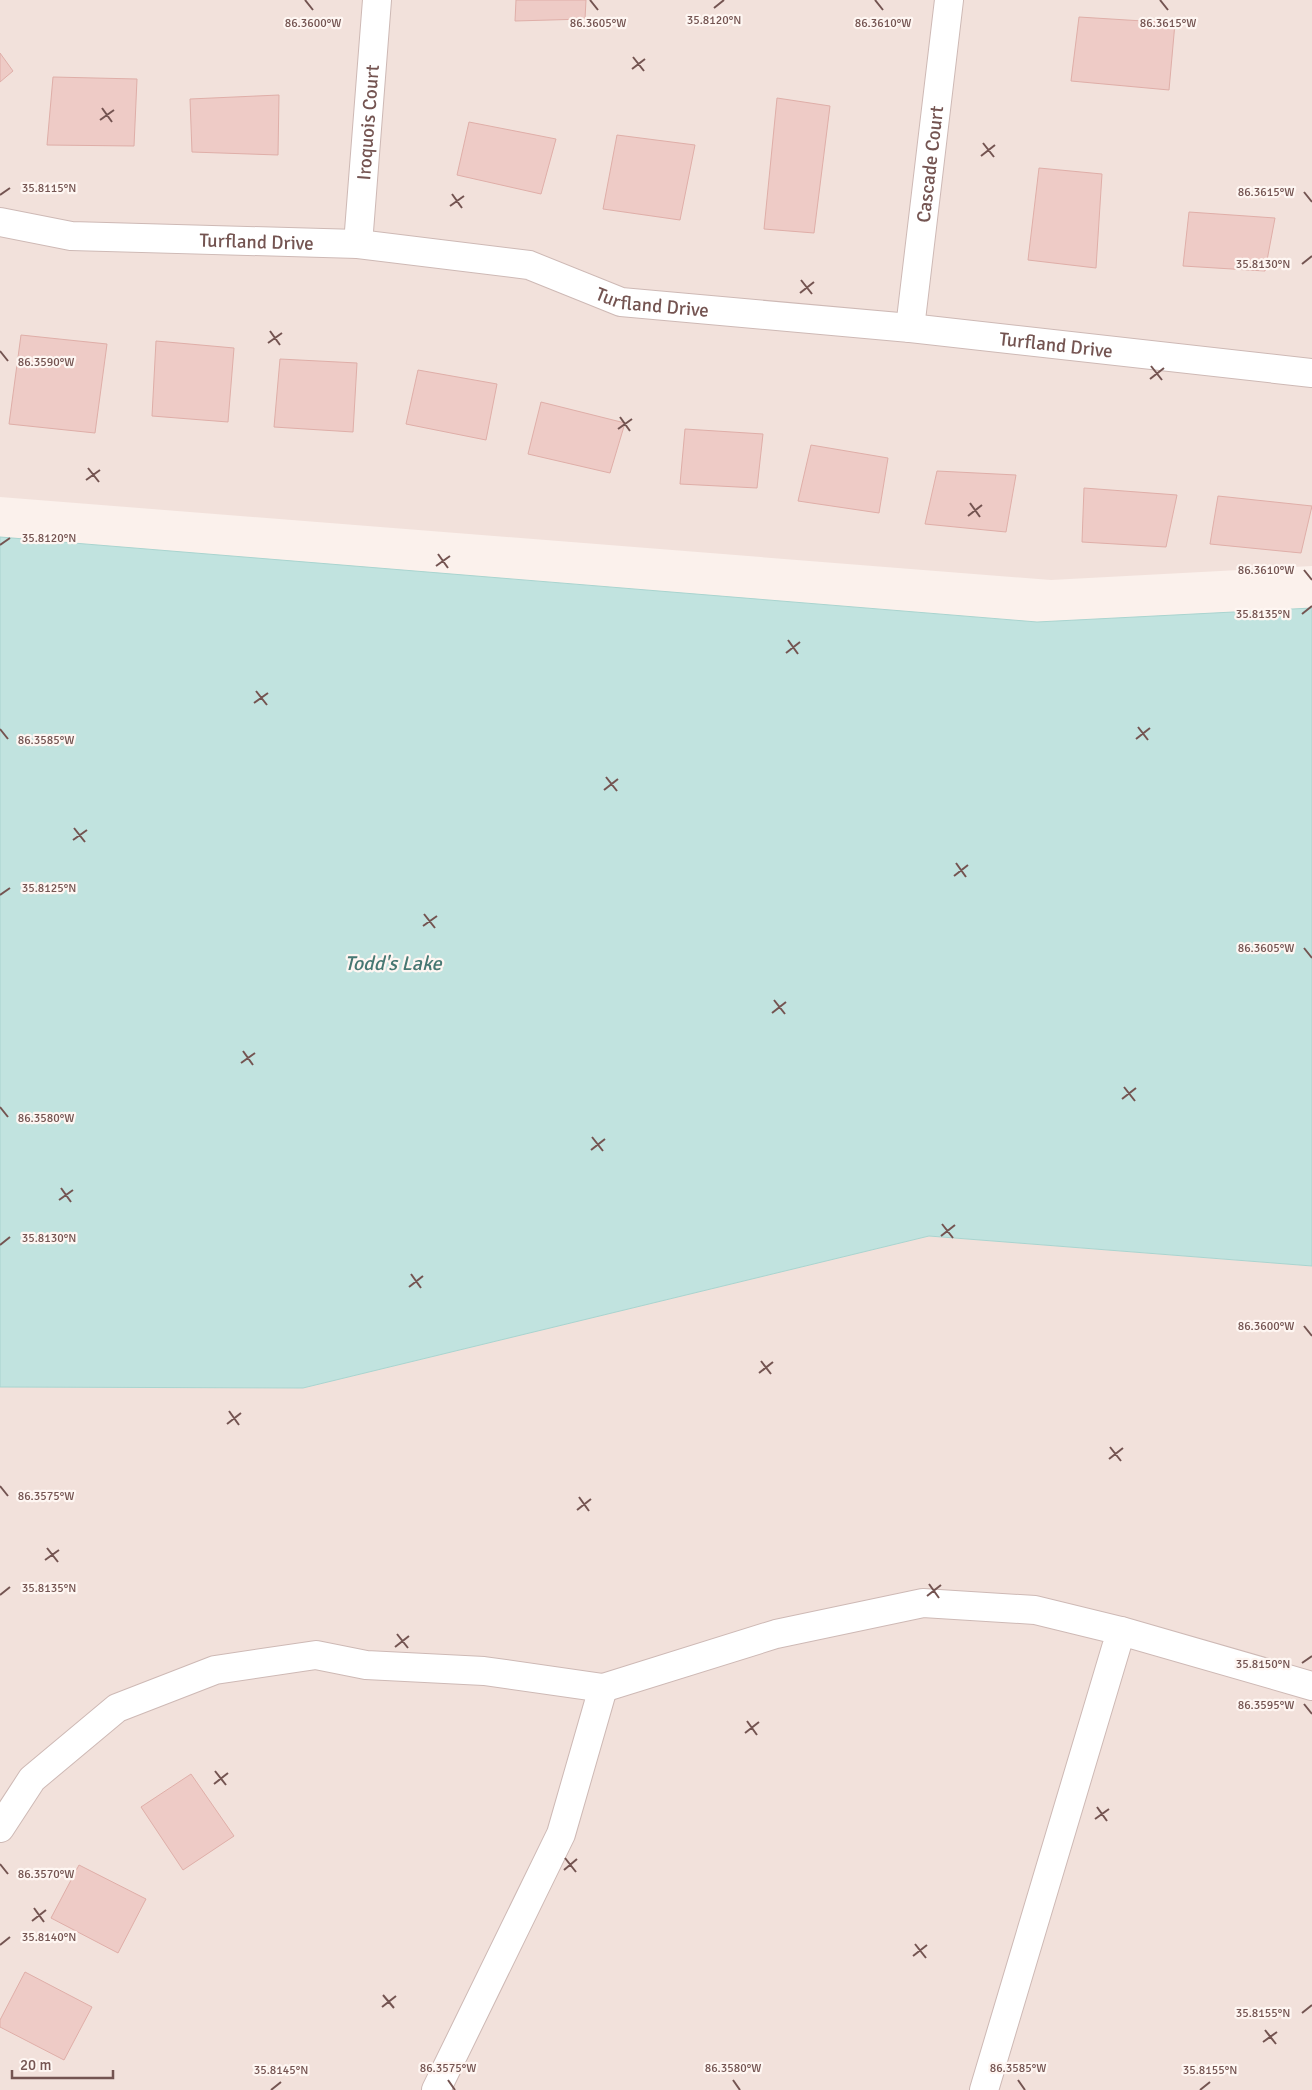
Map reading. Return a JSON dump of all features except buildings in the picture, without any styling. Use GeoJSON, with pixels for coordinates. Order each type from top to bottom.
{"type":"FeatureCollection","features":[{"type":"Feature","properties":{"kind":"street","name":"Iroquois Court"},"geometry":{"type":"LineString","coordinates":[[358,244],[377,0]]}},
{"type":"Feature","properties":{"kind":"street","name":"Cascade Court"},"geometry":{"type":"LineString","coordinates":[[910,328],[949,0]]}},
{"type":"Feature","properties":{"kind":"street","name":"Turfland Drive"},"geometry":{"type":"LineString","coordinates":[[0,222],[70,236],[358,244],[529,265],[621,302],[910,328],[1312,373]]}},
{"type":"Feature","properties":{"kind":"street"},"geometry":{"type":"LineString","coordinates":[[0,1828],[32,1779],[117,1708],[215,1670],[316,1655],[366,1665],[484,1671],[603,1688],[776,1634],[923,1603],[1035,1610],[1121,1631],[1312,1686]]}},
{"type":"Feature","properties":{"kind":"street"},"geometry":{"type":"LineString","coordinates":[[984,2090],[1121,1631]]}},
{"type":"Feature","properties":{"kind":"street"},"geometry":{"type":"LineString","coordinates":[[436,2090],[561,1834],[603,1688]]}},
{"type":"Feature","properties":{"kind":"shaded area"},"geometry":{"type":"Polygon","coordinates":[[[0,0],[1312,0],[1312,566],[1051,580],[0,497],[0,0]]]}},
{"type":"Feature","properties":{"kind":"shaded area"},"geometry":{"type":"Polygon","coordinates":[[[929,1236],[1312,1266],[1312,2090],[0,2090],[0,1387],[303,1388],[929,1236]]]}},
{"type":"Feature","properties":{"kind":"water","name":"Todd's Lake"},"geometry":{"type":"Polygon","coordinates":[[[0,537],[1037,622],[1312,608],[1312,1266],[929,1236],[303,1388],[0,1387],[0,537]]]}}]}
